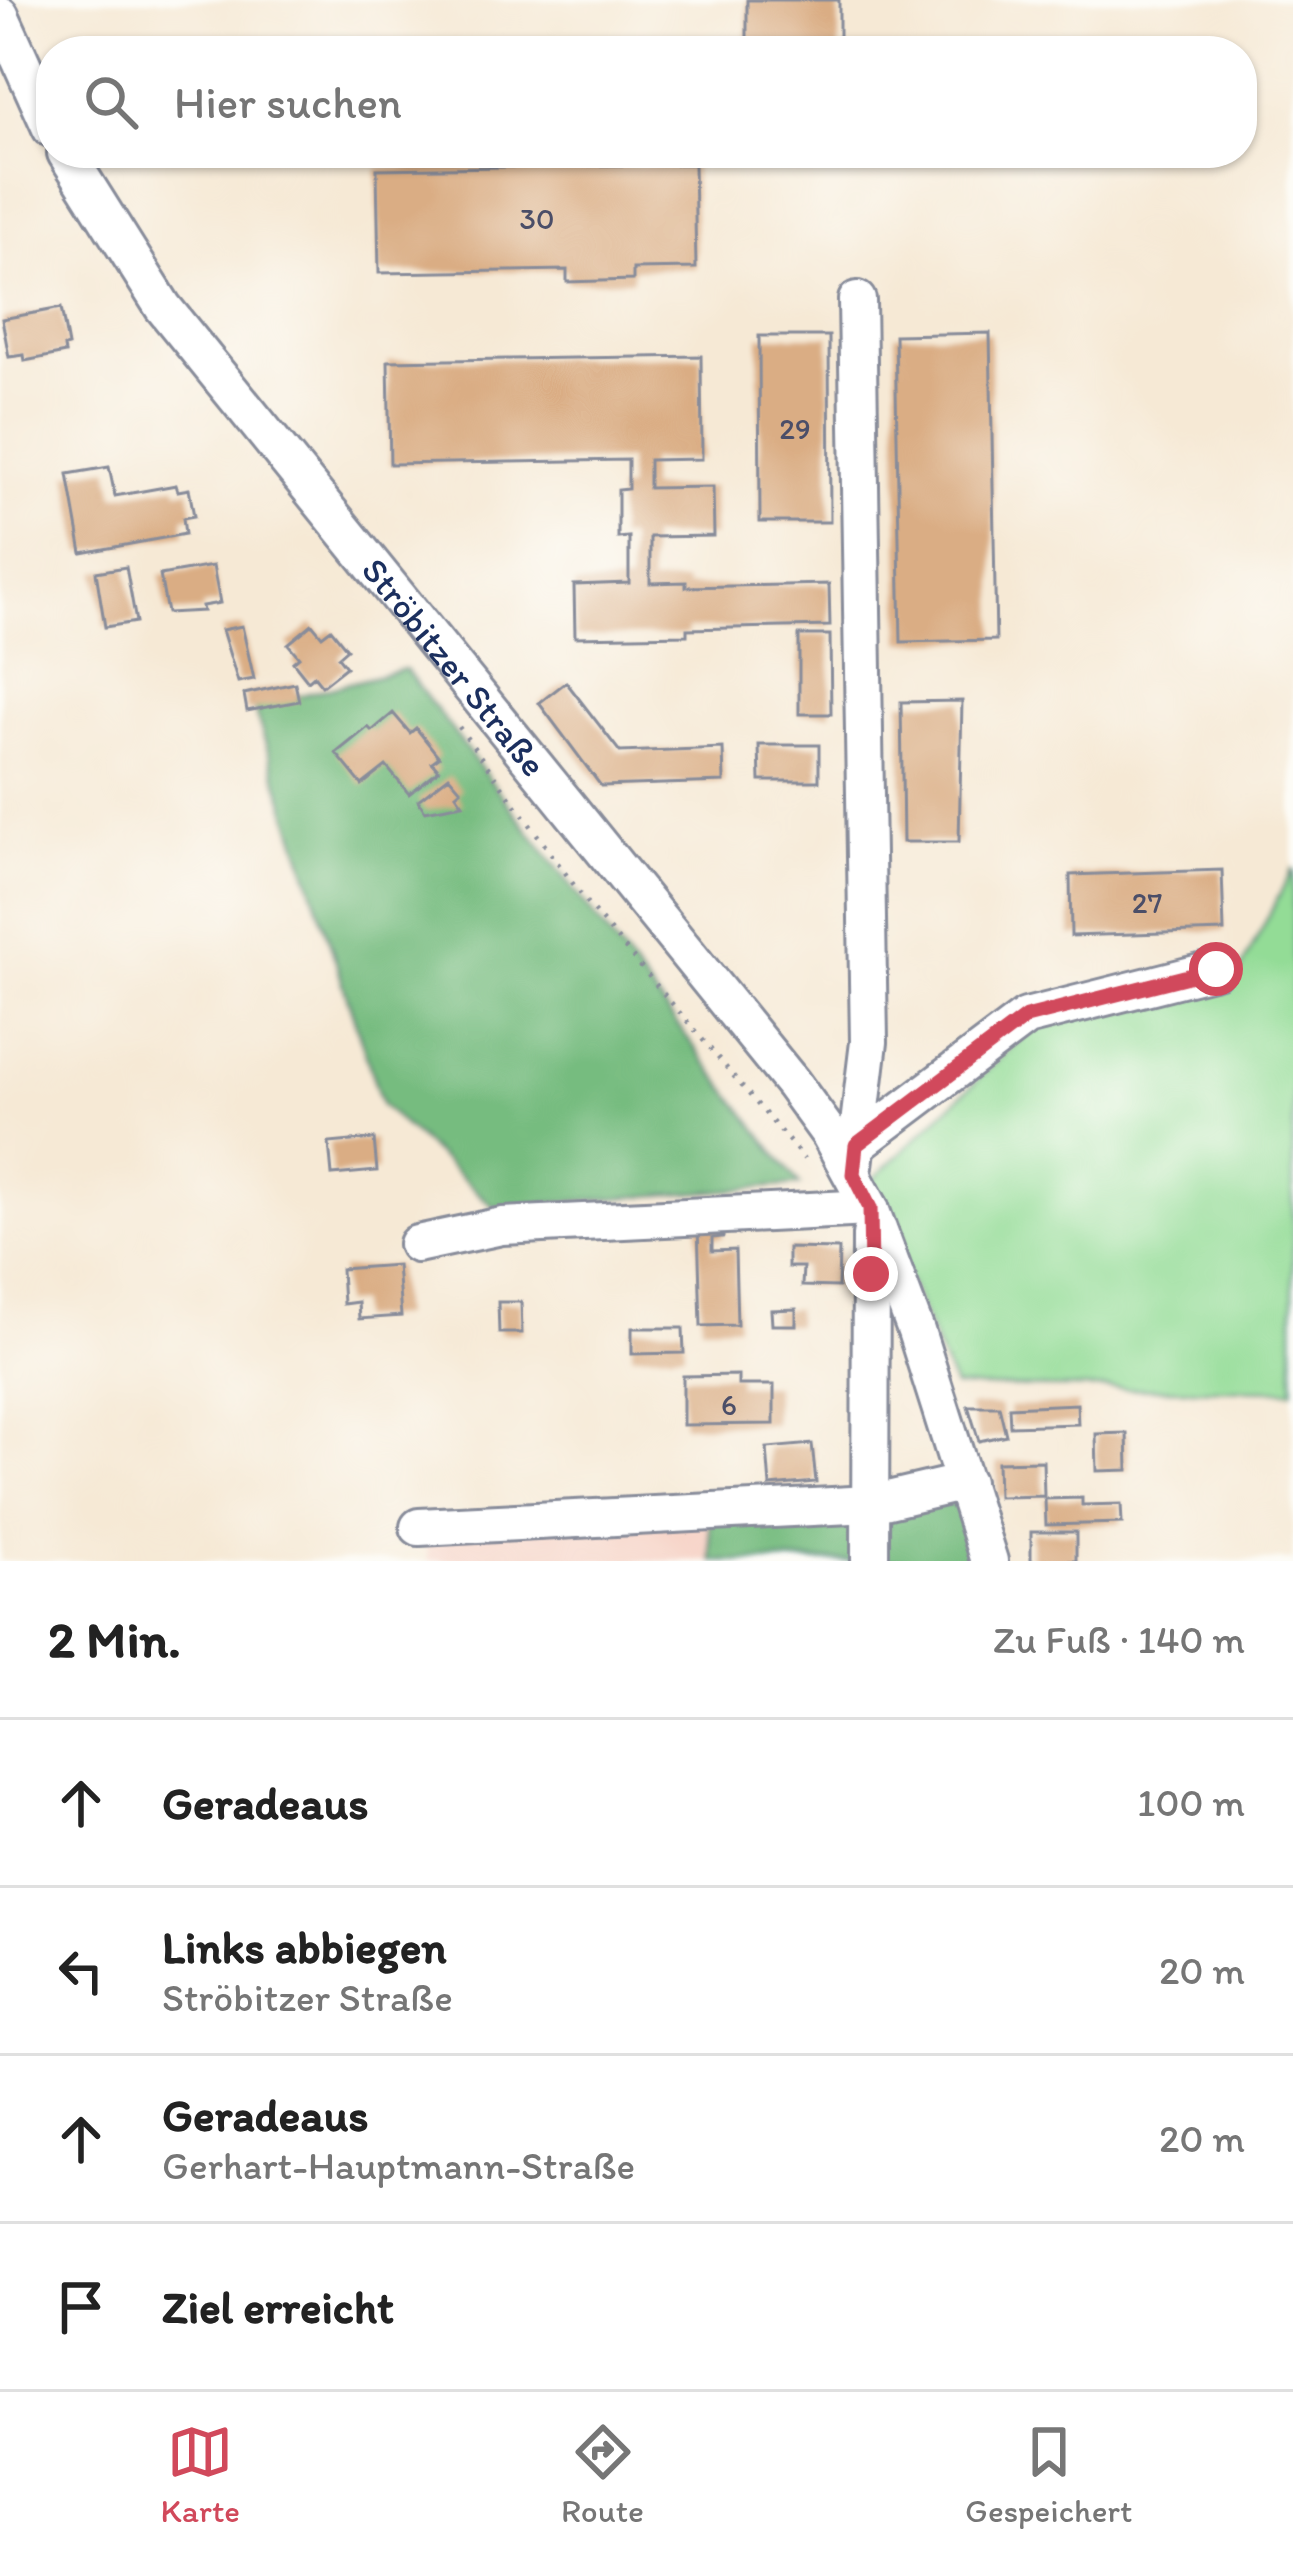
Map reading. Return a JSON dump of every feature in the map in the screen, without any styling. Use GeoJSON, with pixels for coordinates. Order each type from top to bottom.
{"type":"FeatureCollection","features":[{"type":"Feature","properties":{"kind":"street"},"geometry":{"type":"LineString","coordinates":[[0,15],[12,76],[36,108]]}},
{"type":"Feature","properties":{"kind":"street","name":"Ströbitzer Straße"},"geometry":{"type":"LineString","coordinates":[[75,168],[163,307],[854,1159],[989,1561]]}},
{"type":"Feature","properties":{"kind":"street"},"geometry":{"type":"LineString","coordinates":[[854,1159],[869,1042],[857,300]]}},
{"type":"Feature","properties":{"kind":"street"},"geometry":{"type":"LineString","coordinates":[[854,1159],[1026,1017],[1216,969]]}},
{"type":"Feature","properties":{"kind":"street"},"geometry":{"type":"LineString","coordinates":[[416,1244],[502,1226],[870,1208],[870,1561]]}},
{"type":"Feature","properties":{"kind":"street"},"geometry":{"type":"LineString","coordinates":[[419,1527],[871,1504],[965,1482]]}},
{"type":"Feature","properties":{"kind":"shaded area"},"geometry":{"type":"Polygon","coordinates":[[[709,1522],[712,1561],[428,1561],[427,1535],[709,1522]]]}},
{"type":"Feature","properties":{"kind":"green space"},"geometry":{"type":"Polygon","coordinates":[[[405,669],[800,1185],[494,1207],[382,1105],[254,707],[405,669]]]}},
{"type":"Feature","properties":{"kind":"green space"},"geometry":{"type":"Polygon","coordinates":[[[1293,869],[1293,1390],[954,1387],[868,1184],[1030,1030],[1239,973],[1293,869]]]}},
{"type":"Feature","properties":{"kind":"green space"},"geometry":{"type":"Polygon","coordinates":[[[959,1502],[976,1561],[712,1561],[709,1522],[959,1502]]]}},
{"type":"Feature","properties":{"kind":"building"},"geometry":{"type":"Polygon","coordinates":[[[747,0],[839,0],[839,36],[747,36],[747,0]]]}},
{"type":"Feature","properties":{"kind":"building"},"geometry":{"type":"Polygon","coordinates":[[[694,168],[696,268],[633,269],[633,280],[567,282],[567,270],[379,273],[377,169],[694,168]]]}},
{"type":"Feature","properties":{"kind":"building"},"geometry":{"type":"Polygon","coordinates":[[[61,308],[68,346],[65,353],[25,361],[24,355],[9,357],[2,319],[61,308]]]}},
{"type":"Feature","properties":{"kind":"building"},"geometry":{"type":"Polygon","coordinates":[[[990,333],[996,640],[901,642],[895,335],[990,333]]]}},
{"type":"Feature","properties":{"kind":"building"},"geometry":{"type":"Polygon","coordinates":[[[759,336],[829,336],[830,522],[760,522],[759,336]]]}},
{"type":"Feature","properties":{"kind":"building"},"geometry":{"type":"Polygon","coordinates":[[[701,356],[702,459],[649,460],[649,488],[713,487],[714,536],[650,537],[650,583],[686,582],[686,587],[829,584],[830,626],[575,637],[574,585],[629,583],[629,537],[618,538],[618,490],[628,489],[628,460],[390,464],[388,361],[701,356]]]}},
{"type":"Feature","properties":{"kind":"building"},"geometry":{"type":"Polygon","coordinates":[[[109,467],[115,496],[176,485],[178,491],[189,489],[194,516],[183,518],[185,534],[82,553],[68,474],[109,467]]]}},
{"type":"Feature","properties":{"kind":"building"},"geometry":{"type":"Polygon","coordinates":[[[213,566],[220,603],[202,606],[203,611],[167,613],[160,575],[213,566]]]}},
{"type":"Feature","properties":{"kind":"building"},"geometry":{"type":"Polygon","coordinates":[[[126,567],[136,622],[105,627],[96,572],[126,567]]]}},
{"type":"Feature","properties":{"kind":"building"},"geometry":{"type":"Polygon","coordinates":[[[312,624],[322,636],[331,629],[347,649],[338,657],[346,667],[322,686],[314,676],[308,681],[293,662],[299,657],[288,644],[312,624]]]}},
{"type":"Feature","properties":{"kind":"building"},"geometry":{"type":"Polygon","coordinates":[[[242,626],[254,679],[238,682],[222,630],[242,626]]]}},
{"type":"Feature","properties":{"kind":"building"},"geometry":{"type":"Polygon","coordinates":[[[799,635],[830,635],[831,714],[799,714],[799,635]]]}},
{"type":"Feature","properties":{"kind":"building"},"geometry":{"type":"Polygon","coordinates":[[[566,682],[620,752],[723,748],[724,782],[601,786],[539,703],[566,682]]]}},
{"type":"Feature","properties":{"kind":"building"},"geometry":{"type":"Polygon","coordinates":[[[295,683],[299,701],[247,711],[244,694],[295,683]]]}},
{"type":"Feature","properties":{"kind":"building"},"geometry":{"type":"Polygon","coordinates":[[[962,701],[959,842],[903,842],[901,702],[962,701]]]}},
{"type":"Feature","properties":{"kind":"building"},"geometry":{"type":"Polygon","coordinates":[[[393,713],[410,733],[416,728],[439,757],[432,762],[439,770],[409,794],[386,766],[362,785],[336,753],[393,713]]]}},
{"type":"Feature","properties":{"kind":"building"},"geometry":{"type":"Polygon","coordinates":[[[759,745],[819,745],[819,781],[760,781],[759,745]]]}},
{"type":"Feature","properties":{"kind":"building"},"geometry":{"type":"Polygon","coordinates":[[[449,776],[461,790],[456,794],[463,804],[425,811],[418,800],[449,776]]]}},
{"type":"Feature","properties":{"kind":"building"},"geometry":{"type":"Polygon","coordinates":[[[1222,870],[1224,931],[1071,936],[1070,875],[1222,870]]]}},
{"type":"Feature","properties":{"kind":"building"},"geometry":{"type":"Polygon","coordinates":[[[374,1139],[377,1171],[332,1175],[329,1143],[374,1139]]]}},
{"type":"Feature","properties":{"kind":"building"},"geometry":{"type":"Polygon","coordinates":[[[698,1225],[723,1225],[723,1237],[712,1238],[712,1251],[735,1250],[737,1325],[701,1326],[698,1225]]]}},
{"type":"Feature","properties":{"kind":"building"},"geometry":{"type":"Polygon","coordinates":[[[788,1248],[839,1249],[838,1287],[802,1286],[803,1267],[788,1267],[788,1248]]]}},
{"type":"Feature","properties":{"kind":"building"},"geometry":{"type":"Polygon","coordinates":[[[397,1265],[401,1316],[359,1319],[358,1302],[343,1304],[341,1269],[397,1265]]]}},
{"type":"Feature","properties":{"kind":"building"},"geometry":{"type":"Polygon","coordinates":[[[498,1302],[521,1302],[522,1333],[499,1333],[498,1302]]]}},
{"type":"Feature","properties":{"kind":"building"},"geometry":{"type":"Polygon","coordinates":[[[796,1309],[796,1325],[772,1325],[771,1310],[796,1309]]]}},
{"type":"Feature","properties":{"kind":"building"},"geometry":{"type":"Polygon","coordinates":[[[632,1328],[683,1328],[684,1353],[632,1354],[632,1328]]]}},
{"type":"Feature","properties":{"kind":"building"},"geometry":{"type":"Polygon","coordinates":[[[738,1375],[738,1385],[774,1385],[774,1424],[683,1425],[683,1376],[738,1375]]]}},
{"type":"Feature","properties":{"kind":"building"},"geometry":{"type":"Polygon","coordinates":[[[1077,1404],[1078,1424],[1010,1426],[1009,1407],[1077,1404]]]}},
{"type":"Feature","properties":{"kind":"building"},"geometry":{"type":"Polygon","coordinates":[[[968,1406],[999,1406],[1006,1435],[979,1441],[968,1406]]]}},
{"type":"Feature","properties":{"kind":"building"},"geometry":{"type":"Polygon","coordinates":[[[1127,1433],[1128,1470],[1097,1471],[1096,1434],[1127,1433]]]}},
{"type":"Feature","properties":{"kind":"building"},"geometry":{"type":"Polygon","coordinates":[[[812,1444],[816,1482],[770,1486],[767,1448],[812,1444]]]}},
{"type":"Feature","properties":{"kind":"building"},"geometry":{"type":"Polygon","coordinates":[[[1043,1461],[1044,1496],[998,1497],[997,1462],[1043,1461]]]}},
{"type":"Feature","properties":{"kind":"building"},"geometry":{"type":"Polygon","coordinates":[[[1082,1498],[1082,1505],[1121,1504],[1122,1523],[1046,1525],[1045,1499],[1082,1498]]]}},
{"type":"Feature","properties":{"kind":"building"},"geometry":{"type":"Polygon","coordinates":[[[1031,1532],[1076,1532],[1076,1561],[1031,1561],[1031,1532]]]}},
{"type":"Feature","properties":{"kind":"route"},"geometry":{"type":"LineString","coordinates":[[871,1274],[870,1208],[853,1174],[856,1145],[1026,1017],[1216,969]]}}]}
